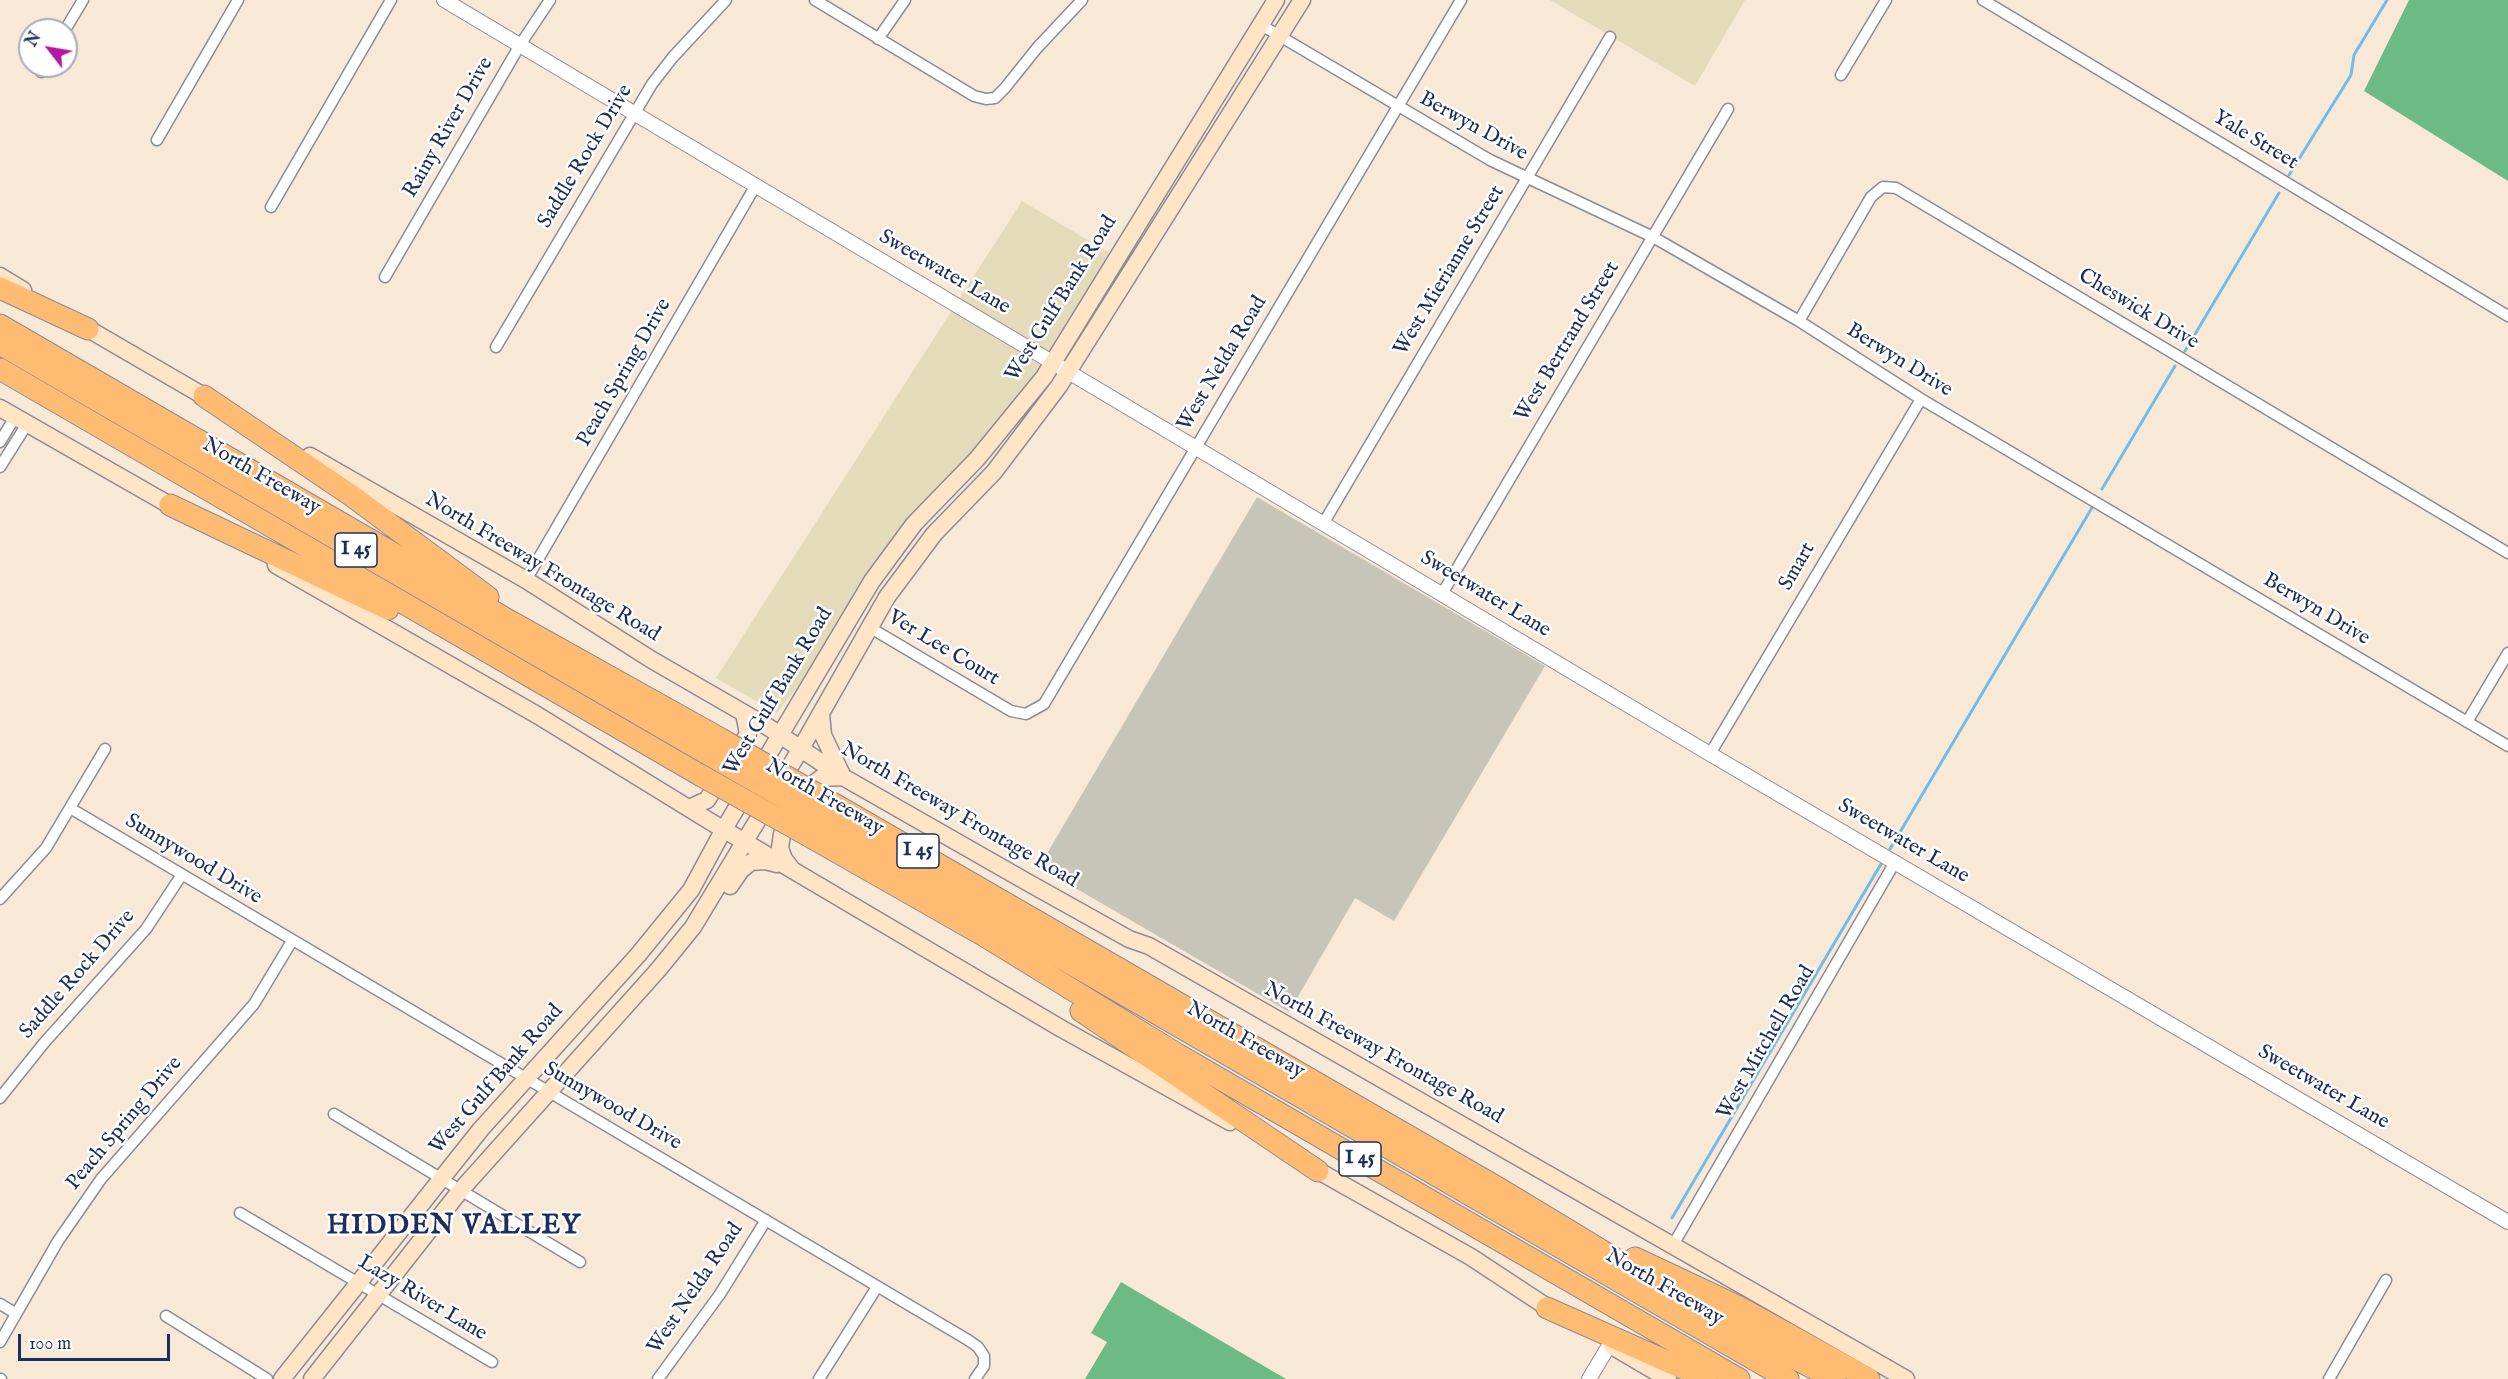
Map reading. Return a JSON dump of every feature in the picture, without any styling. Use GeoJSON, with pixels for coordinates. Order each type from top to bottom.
{"type":"FeatureCollection","features":[{"type":"Feature","properties":{"kind":"highway"},"geometry":{"type":"LineString","coordinates":[[0,288],[88,329]]}},
{"type":"Feature","properties":{"kind":"highway","name":"North Freeway"},"geometry":{"type":"LineString","coordinates":[[0,325],[508,620],[716,748],[983,935],[1177,1054],[1739,1379]]}},
{"type":"Feature","properties":{"kind":"highway","name":"North Freeway"},"geometry":{"type":"LineString","coordinates":[[0,344],[716,748]]}},
{"type":"Feature","properties":{"kind":"highway","name":"North Freeway"},"geometry":{"type":"LineString","coordinates":[[0,369],[700,775],[819,818],[1489,1183],[1710,1316],[1835,1379]]}},
{"type":"Feature","properties":{"kind":"highway"},"geometry":{"type":"LineString","coordinates":[[204,396],[352,496],[483,591],[508,620]]}},
{"type":"Feature","properties":{"kind":"highway"},"geometry":{"type":"LineString","coordinates":[[170,505],[527,675]]}},
{"type":"Feature","properties":{"kind":"highway","name":"North Freeway"},"geometry":{"type":"LineString","coordinates":[[819,818],[1788,1379]]}},
{"type":"Feature","properties":{"kind":"highway"},"geometry":{"type":"LineString","coordinates":[[983,935],[1073,1006],[1318,1171]]}},
{"type":"Feature","properties":{"kind":"highway"},"geometry":{"type":"LineString","coordinates":[[1586,1243],[1637,1259],[1739,1307],[1869,1379]]}},
{"type":"Feature","properties":{"kind":"highway"},"geometry":{"type":"LineString","coordinates":[[1547,1308],[1707,1379]]}},
{"type":"Feature","properties":{"kind":"main road","name":"West Gulf Bank Road"},"geometry":{"type":"LineString","coordinates":[[282,1379],[440,1179],[638,955],[691,890],[724,829],[888,557],[914,524],[996,436],[1053,362],[1107,270],[1275,0]]}},
{"type":"Feature","properties":{"kind":"main road","name":"West Gulf Bank Road"},"geometry":{"type":"LineString","coordinates":[[312,1379],[460,1191],[658,970],[693,927],[800,750],[869,627],[910,563],[934,534],[994,472],[1069,371],[1281,37],[1302,0]]}},
{"type":"Feature","properties":{"kind":"main road","name":"North Freeway Frontage Road"},"geometry":{"type":"LineString","coordinates":[[0,276],[88,329],[526,580],[652,660],[780,735],[843,777],[1129,939],[1149,946],[1906,1379]]}},
{"type":"Feature","properties":{"kind":"main road"},"geometry":{"type":"LineString","coordinates":[[0,408],[537,715],[724,829],[1062,1029],[1471,1257],[1547,1308],[1668,1379]]}},
{"type":"Feature","properties":{"kind":"main road"},"geometry":{"type":"LineString","coordinates":[[792,869],[784,859],[780,848],[782,834],[790,816],[812,785],[821,778],[843,777],[823,735],[823,709],[806,692]]}},
{"type":"Feature","properties":{"kind":"main road"},"geometry":{"type":"LineString","coordinates":[[689,808],[707,800],[748,734],[744,713]]}},
{"type":"Feature","properties":{"kind":"main road"},"geometry":{"type":"LineString","coordinates":[[712,898],[729,888],[741,870],[751,862],[765,861],[792,869]]}},
{"type":"Feature","properties":{"kind":"main road"},"geometry":{"type":"LineString","coordinates":[[638,955],[658,970]]}},
{"type":"Feature","properties":{"kind":"street"},"geometry":{"type":"LineString","coordinates":[[72,18],[83,0]]}},
{"type":"Feature","properties":{"kind":"street"},"geometry":{"type":"LineString","coordinates":[[157,140],[238,0]]}},
{"type":"Feature","properties":{"kind":"street"},"geometry":{"type":"LineString","coordinates":[[271,207],[391,0]]}},
{"type":"Feature","properties":{"kind":"street","name":"Sweetwater Lane"},"geometry":{"type":"LineString","coordinates":[[444,0],[1197,446],[1323,524],[1710,754],[2508,1222]]}},
{"type":"Feature","properties":{"kind":"street","name":"Rainy River Drive"},"geometry":{"type":"LineString","coordinates":[[385,277],[520,45],[550,0]]}},
{"type":"Feature","properties":{"kind":"street","name":"Saddle Rock Drive"},"geometry":{"type":"LineString","coordinates":[[496,346],[634,112],[673,57],[726,0]]}},
{"type":"Feature","properties":{"kind":"street"},"geometry":{"type":"LineString","coordinates":[[815,0],[974,96],[995,98],[1082,0]]}},
{"type":"Feature","properties":{"kind":"street"},"geometry":{"type":"LineString","coordinates":[[878,39],[905,0]]}},
{"type":"Feature","properties":{"kind":"street","name":"West Nelda Road"},"geometry":{"type":"LineString","coordinates":[[998,704],[1019,714],[1026,714],[1044,704],[1050,696],[1461,0]]}},
{"type":"Feature","properties":{"kind":"street"},"geometry":{"type":"LineString","coordinates":[[1841,75],[1887,0]]}},
{"type":"Feature","properties":{"kind":"street","name":"Yale Street"},"geometry":{"type":"LineString","coordinates":[[1983,0],[2508,316]]}},
{"type":"Feature","properties":{"kind":"street","name":"Berwyn Drive"},"geometry":{"type":"LineString","coordinates":[[1261,25],[1527,179],[1653,237],[1799,321],[1920,399],[2508,747]]}},
{"type":"Feature","properties":{"kind":"street","name":"West Mierianne Street"},"geometry":{"type":"LineString","coordinates":[[1323,524],[1610,37]]}},
{"type":"Feature","properties":{"kind":"street","name":"West Bertrand Street"},"geometry":{"type":"LineString","coordinates":[[1442,594],[1728,110]]}},
{"type":"Feature","properties":{"kind":"street","name":"Peach Spring Drive"},"geometry":{"type":"LineString","coordinates":[[526,580],[756,185]]}},
{"type":"Feature","properties":{"kind":"street","name":"Cheswick Drive"},"geometry":{"type":"LineString","coordinates":[[1799,321],[1871,198],[1883,187],[1896,188],[2508,553]]}},
{"type":"Feature","properties":{"kind":"street","name":"Smart"},"geometry":{"type":"LineString","coordinates":[[1710,754],[1920,399]]}},
{"type":"Feature","properties":{"kind":"street"},"geometry":{"type":"LineString","coordinates":[[0,442],[21,421]]}},
{"type":"Feature","properties":{"kind":"street"},"geometry":{"type":"LineString","coordinates":[[0,467],[21,421]]}},
{"type":"Feature","properties":{"kind":"street","name":"Ver Lee Court"},"geometry":{"type":"LineString","coordinates":[[869,627],[998,704]]}},
{"type":"Feature","properties":{"kind":"street"},"geometry":{"type":"LineString","coordinates":[[2467,722],[2508,653]]}},
{"type":"Feature","properties":{"kind":"street"},"geometry":{"type":"LineString","coordinates":[[0,898],[46,848],[105,749]]}},
{"type":"Feature","properties":{"kind":"street","name":"Sunnywood Drive"},"geometry":{"type":"LineString","coordinates":[[70,808],[181,876],[978,1347],[984,1356],[984,1366],[975,1379]]}},
{"type":"Feature","properties":{"kind":"street","name":"West Mitchell Road"},"geometry":{"type":"LineString","coordinates":[[1673,1245],[1895,862]]}},
{"type":"Feature","properties":{"kind":"street","name":"Saddle Rock Drive"},"geometry":{"type":"LineString","coordinates":[[0,1098],[44,1043],[146,929],[181,876]]}},
{"type":"Feature","properties":{"kind":"street","name":"Peach Spring Drive"},"geometry":{"type":"LineString","coordinates":[[0,1342],[57,1241],[101,1179],[254,1004],[292,941]]}},
{"type":"Feature","properties":{"kind":"street"},"geometry":{"type":"LineString","coordinates":[[334,1114],[580,1262]]}},
{"type":"Feature","properties":{"kind":"street","name":"Lazy River Lane"},"geometry":{"type":"LineString","coordinates":[[240,1213],[492,1362]]}},
{"type":"Feature","properties":{"kind":"street","name":"West Nelda Road"},"geometry":{"type":"LineString","coordinates":[[658,1379],[720,1294],[766,1220]]}},
{"type":"Feature","properties":{"kind":"street"},"geometry":{"type":"LineString","coordinates":[[2329,1379],[2386,1280]]}},
{"type":"Feature","properties":{"kind":"street"},"geometry":{"type":"LineString","coordinates":[[819,1379],[877,1287]]}},
{"type":"Feature","properties":{"kind":"street"},"geometry":{"type":"LineString","coordinates":[[0,1304],[15,1313]]}},
{"type":"Feature","properties":{"kind":"street"},"geometry":{"type":"LineString","coordinates":[[166,1316],[267,1379]]}},
{"type":"Feature","properties":{"kind":"street"},"geometry":{"type":"LineString","coordinates":[[1589,1379],[1610,1344]]}},
{"type":"Feature","properties":{"kind":"shaded area"},"geometry":{"type":"Polygon","coordinates":[[[1550,0],[1745,0],[1695,86],[1550,0]]]}},
{"type":"Feature","properties":{"kind":"shaded area"},"geometry":{"type":"Polygon","coordinates":[[[1022,201],[1113,255],[1033,390],[777,713],[716,678],[1022,201]]]}},
{"type":"Feature","properties":{"kind":"shaded area"},"geometry":{"type":"Polygon","coordinates":[[[1257,497],[1545,666],[1394,921],[1355,898],[1289,1012],[1039,867],[1257,497]]]}},
{"type":"Feature","properties":{"kind":"green space"},"geometry":{"type":"Polygon","coordinates":[[[2409,0],[2508,0],[2508,181],[2364,91],[2409,0]]]}},
{"type":"Feature","properties":{"kind":"green space"},"geometry":{"type":"Polygon","coordinates":[[[1121,1282],[1286,1379],[1085,1379],[1107,1342],[1091,1333],[1121,1282]]]}},
{"type":"Feature","properties":{"kind":"waterway"},"geometry":{"type":"LineString","coordinates":[[2289,175],[2351,75],[2354,55],[2387,0]]}},
{"type":"Feature","properties":{"kind":"waterway"},"geometry":{"type":"LineString","coordinates":[[2185,351],[2279,193]]}},
{"type":"Feature","properties":{"kind":"waterway"},"geometry":{"type":"LineString","coordinates":[[2102,489],[2175,366]]}},
{"type":"Feature","properties":{"kind":"waterway"},"geometry":{"type":"LineString","coordinates":[[1890,849],[2093,506]]}},
{"type":"Feature","properties":{"kind":"waterway"},"geometry":{"type":"LineString","coordinates":[[1672,1218],[1881,864]]}},
{"type":"Feature","properties":{"kind":"district","name":"HIDDEN VALLEY"},"geometry":{"type":"Point","coordinates":[454,1227]}}]}
